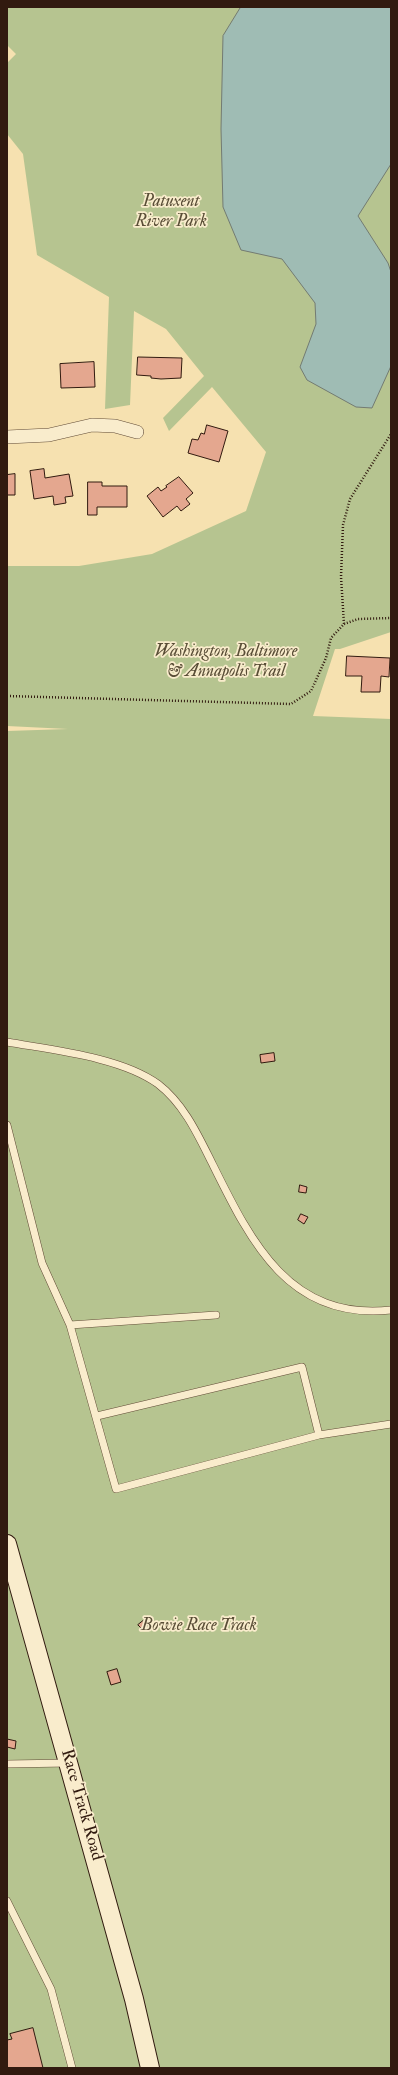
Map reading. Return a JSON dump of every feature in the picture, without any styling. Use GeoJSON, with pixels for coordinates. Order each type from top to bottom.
{"type":"FeatureCollection","features":[{"type":"Feature","properties":{"kind":"street"},"geometry":{"type":"LineString","coordinates":[[7,436],[49,435],[92,425],[115,426],[137,432]]}},
{"type":"Feature","properties":{"kind":"street","name":"Race Track Road"},"geometry":{"type":"LineString","coordinates":[[7,1544],[134,1998],[150,2068]]}},
{"type":"Feature","properties":{"kind":"lane"},"geometry":{"type":"LineString","coordinates":[[7,1042],[73,1054],[132,1069],[157,1084],[172,1096],[195,1128],[232,1204],[261,1253],[272,1266],[292,1283],[323,1304],[352,1311],[369,1313],[391,1310]]}},
{"type":"Feature","properties":{"kind":"lane"},"geometry":{"type":"LineString","coordinates":[[7,1125],[42,1263],[70,1326],[116,1489],[319,1436],[391,1424]]}},
{"type":"Feature","properties":{"kind":"lane"},"geometry":{"type":"LineString","coordinates":[[70,1326],[216,1315]]}},
{"type":"Feature","properties":{"kind":"lane"},"geometry":{"type":"LineString","coordinates":[[96,1416],[302,1367],[319,1436]]}},
{"type":"Feature","properties":{"kind":"lane"},"geometry":{"type":"LineString","coordinates":[[7,1764],[69,1763]]}},
{"type":"Feature","properties":{"kind":"lane"},"geometry":{"type":"LineString","coordinates":[[7,1900],[51,1989],[62,2023],[72,2068]]}},
{"type":"Feature","properties":{"kind":"path"},"geometry":{"type":"LineString","coordinates":[[344,624],[341,577],[343,525],[350,499],[391,434]]}},
{"type":"Feature","properties":{"kind":"path"},"geometry":{"type":"LineString","coordinates":[[7,696],[290,704],[311,691],[326,658],[331,638],[344,624],[358,619],[391,618]]}},
{"type":"Feature","properties":{"kind":"green space"},"geometry":{"type":"Polygon","coordinates":[[[7,7],[391,7],[391,632],[340,649],[335,649],[313,716],[391,719],[391,2068],[7,2068],[7,731],[68,729],[7,726],[7,566],[79,566],[152,554],[246,511],[266,452],[212,387],[169,431],[163,418],[204,376],[166,329],[134,311],[130,405],[105,409],[109,297],[37,255],[23,154],[7,134],[7,63],[16,54],[7,45],[7,7]]]}},
{"type":"Feature","properties":{"kind":"water"},"geometry":{"type":"Polygon","coordinates":[[[241,7],[391,7],[391,164],[358,216],[388,263],[391,272],[391,366],[372,408],[356,407],[307,380],[300,367],[316,324],[315,303],[282,259],[241,250],[223,207],[221,129],[223,36],[241,7]]]}},
{"type":"Feature","properties":{"kind":"building"},"geometry":{"type":"Polygon","coordinates":[[[138,357],[182,358],[181,378],[161,379],[151,378],[151,376],[137,375],[138,357]]]}},
{"type":"Feature","properties":{"kind":"building"},"geometry":{"type":"Polygon","coordinates":[[[94,362],[95,387],[61,388],[60,364],[94,362]]]}},
{"type":"Feature","properties":{"kind":"building"},"geometry":{"type":"Polygon","coordinates":[[[207,425],[228,431],[219,462],[188,453],[192,439],[198,440],[201,433],[204,434],[207,425]]]}},
{"type":"Feature","properties":{"kind":"building"},"geometry":{"type":"Polygon","coordinates":[[[44,469],[45,478],[69,474],[73,496],[65,497],[66,503],[54,505],[53,496],[34,499],[30,471],[44,469]]]}},
{"type":"Feature","properties":{"kind":"building"},"geometry":{"type":"Polygon","coordinates":[[[15,474],[15,495],[7,495],[7,475],[15,474]]]}},
{"type":"Feature","properties":{"kind":"building"},"geometry":{"type":"Polygon","coordinates":[[[179,477],[193,493],[186,499],[190,504],[181,511],[177,506],[163,517],[147,496],[158,487],[161,491],[179,477]]]}},
{"type":"Feature","properties":{"kind":"building"},"geometry":{"type":"Polygon","coordinates":[[[88,482],[102,482],[102,486],[127,486],[127,507],[97,507],[97,515],[88,515],[88,482]]]}},
{"type":"Feature","properties":{"kind":"building"},"geometry":{"type":"Polygon","coordinates":[[[347,656],[390,658],[389,677],[381,676],[380,692],[361,692],[362,676],[346,676],[347,656]]]}},
{"type":"Feature","properties":{"kind":"building"},"geometry":{"type":"Polygon","coordinates":[[[274,1053],[275,1061],[261,1063],[260,1055],[274,1053]]]}},
{"type":"Feature","properties":{"kind":"building"},"geometry":{"type":"Polygon","coordinates":[[[300,1185],[307,1187],[306,1193],[299,1192],[300,1185]]]}},
{"type":"Feature","properties":{"kind":"building"},"geometry":{"type":"Polygon","coordinates":[[[301,1214],[308,1217],[304,1224],[298,1220],[301,1214]]]}},
{"type":"Feature","properties":{"kind":"building"},"geometry":{"type":"Polygon","coordinates":[[[143,1621],[148,1625],[143,1630],[138,1625],[143,1621]]]}},
{"type":"Feature","properties":{"kind":"building"},"geometry":{"type":"Polygon","coordinates":[[[117,1669],[121,1682],[111,1685],[107,1672],[117,1669]]]}},
{"type":"Feature","properties":{"kind":"building"},"geometry":{"type":"Polygon","coordinates":[[[7,1739],[16,1741],[15,1749],[7,1747],[7,1739]]]}},
{"type":"Feature","properties":{"kind":"building"},"geometry":{"type":"Polygon","coordinates":[[[33,2028],[43,2068],[7,2068],[7,2040],[12,2039],[10,2034],[33,2028]]]}},
{"type":"Feature","properties":{"kind":"park label","name":"Patuxent River Park"},"geometry":{"type":"Point","coordinates":[171,212]}},
{"type":"Feature","properties":{"kind":"park label","name":"Washington, Baltimore & Annapolis Trail"},"geometry":{"type":"Point","coordinates":[226,662]}},
{"type":"Feature","properties":{"kind":"park label","name":"Bowie Race Track"},"geometry":{"type":"Point","coordinates":[199,1626]}}]}
